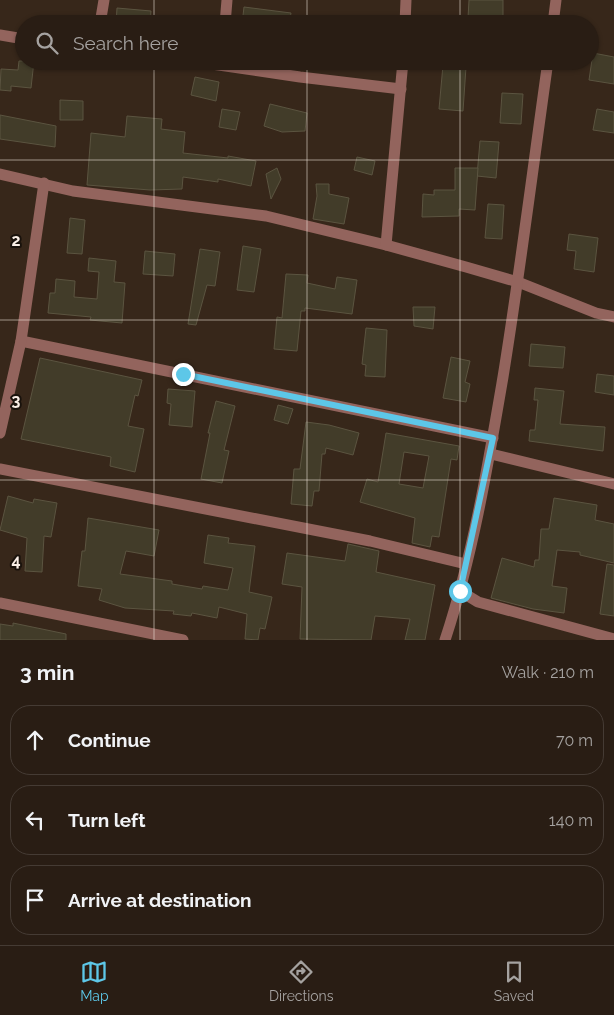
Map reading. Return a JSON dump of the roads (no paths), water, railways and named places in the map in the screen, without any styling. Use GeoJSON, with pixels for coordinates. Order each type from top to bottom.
{"type":"FeatureCollection","features":[{"type":"Feature","properties":{"kind":"street"},"geometry":{"type":"LineString","coordinates":[[102,15],[104,0]]}},
{"type":"Feature","properties":{"kind":"street"},"geometry":{"type":"LineString","coordinates":[[226,15],[227,0]]}},
{"type":"Feature","properties":{"kind":"street"},"geometry":{"type":"LineString","coordinates":[[405,15],[406,0]]}},
{"type":"Feature","properties":{"kind":"street"},"geometry":{"type":"LineString","coordinates":[[554,15],[556,0]]}},
{"type":"Feature","properties":{"kind":"street"},"geometry":{"type":"LineString","coordinates":[[0,35],[15,38]]}},
{"type":"Feature","properties":{"kind":"street"},"geometry":{"type":"LineString","coordinates":[[257,70],[300,78],[401,89]]}},
{"type":"Feature","properties":{"kind":"street"},"geometry":{"type":"LineString","coordinates":[[386,245],[402,70]]}},
{"type":"Feature","properties":{"kind":"street"},"geometry":{"type":"LineString","coordinates":[[445,640],[460,591],[491,454],[518,282],[547,70]]}},
{"type":"Feature","properties":{"kind":"street"},"geometry":{"type":"LineString","coordinates":[[0,174],[73,191],[266,216],[386,245],[518,282],[587,309],[614,317]]}},
{"type":"Feature","properties":{"kind":"street"},"geometry":{"type":"LineString","coordinates":[[0,433],[21,341],[44,183]]}},
{"type":"Feature","properties":{"kind":"street"},"geometry":{"type":"LineString","coordinates":[[21,341],[493,438]]}},
{"type":"Feature","properties":{"kind":"street"},"geometry":{"type":"LineString","coordinates":[[491,454],[614,484]]}},
{"type":"Feature","properties":{"kind":"street"},"geometry":{"type":"LineString","coordinates":[[0,469],[370,541],[466,564]]}},
{"type":"Feature","properties":{"kind":"street"},"geometry":{"type":"LineString","coordinates":[[460,591],[478,602],[614,639]]}},
{"type":"Feature","properties":{"kind":"street"},"geometry":{"type":"LineString","coordinates":[[0,603],[183,640]]}}]}
